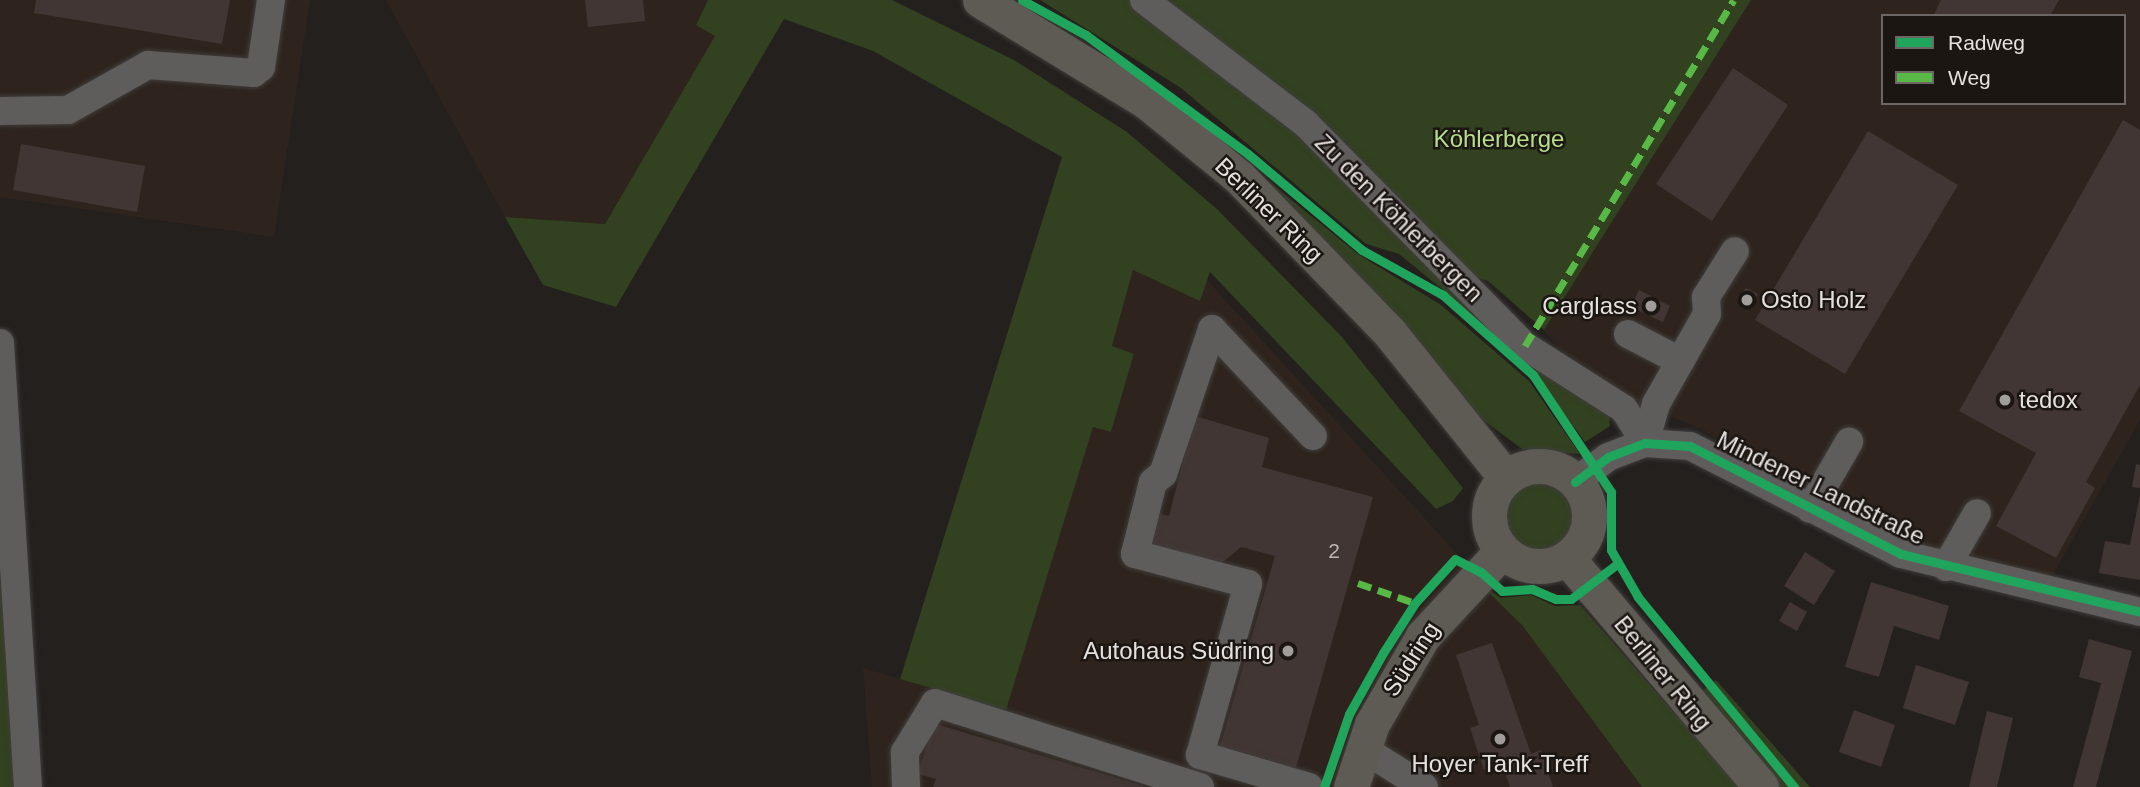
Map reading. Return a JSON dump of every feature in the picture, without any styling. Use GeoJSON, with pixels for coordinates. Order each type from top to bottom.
{"type":"FeatureCollection","features":[{"type":"Feature","properties":{"kind":"main road","name":"Berliner Ring"},"geometry":{"type":"LineString","coordinates":[[980,0],[1147,102],[1239,177],[1390,333],[1506,478]]}},
{"type":"Feature","properties":{"kind":"main road"},"geometry":{"type":"LineString","coordinates":[[1541,466],[1575,482],[1586,500],[1588,522],[1582,542],[1567,558],[1533,566],[1502,551],[1488,513],[1506,478],[1541,466]]}},
{"type":"Feature","properties":{"kind":"main road","name":"Südring"},"geometry":{"type":"LineString","coordinates":[[1350,787],[1362,748],[1423,636],[1502,551]]}},
{"type":"Feature","properties":{"kind":"main road","name":"Berliner Ring"},"geometry":{"type":"LineString","coordinates":[[1567,558],[1761,787]]}},
{"type":"Feature","properties":{"kind":"street"},"geometry":{"type":"LineString","coordinates":[[0,111],[68,110],[148,65],[254,73],[261,67],[271,0]]}},
{"type":"Feature","properties":{"kind":"street","name":"Zu den Köhlerbergen"},"geometry":{"type":"LineString","coordinates":[[1144,0],[1306,124],[1525,346],[1623,409],[1645,443]]}},
{"type":"Feature","properties":{"kind":"street"},"geometry":{"type":"LineString","coordinates":[[1645,443],[1656,404],[1707,314],[1706,297],[1735,251]]}},
{"type":"Feature","properties":{"kind":"street"},"geometry":{"type":"LineString","coordinates":[[1309,787],[1200,755],[1248,584],[1135,554],[1153,482],[1163,474],[1212,329],[1313,436]]}},
{"type":"Feature","properties":{"kind":"street"},"geometry":{"type":"LineString","coordinates":[[1628,334],[1680,361]]}},
{"type":"Feature","properties":{"kind":"street"},"geometry":{"type":"LineString","coordinates":[[0,344],[28,787]]}},
{"type":"Feature","properties":{"kind":"street"},"geometry":{"type":"LineString","coordinates":[[1810,509],[1849,442]]}},
{"type":"Feature","properties":{"kind":"street","name":"Mindener Landstraße"},"geometry":{"type":"LineString","coordinates":[[1575,482],[1608,457],[1645,443],[1690,446],[1716,456],[1810,509],[1901,554],[2140,612]]}},
{"type":"Feature","properties":{"kind":"street"},"geometry":{"type":"LineString","coordinates":[[1946,567],[1977,513]]}},
{"type":"Feature","properties":{"kind":"street"},"geometry":{"type":"LineString","coordinates":[[906,787],[905,752],[935,703],[1200,787]]}},
{"type":"Feature","properties":{"kind":"street"},"geometry":{"type":"LineString","coordinates":[[1362,748],[1401,777],[1424,787]]}},
{"type":"Feature","properties":{"kind":"shaded area"},"geometry":{"type":"Polygon","coordinates":[[[0,0],[310,0],[274,237],[0,197],[0,0]]]}},
{"type":"Feature","properties":{"kind":"shaded area"},"geometry":{"type":"Polygon","coordinates":[[[386,0],[708,0],[696,24],[715,36],[605,224],[505,217],[386,0]]]}},
{"type":"Feature","properties":{"kind":"shaded area"},"geometry":{"type":"Polygon","coordinates":[[[1751,0],[2140,0],[2140,420],[2051,578],[1912,549],[1790,487],[1701,429],[1630,399],[1561,350],[1544,330],[1751,0]]]}},
{"type":"Feature","properties":{"kind":"shaded area"},"geometry":{"type":"Polygon","coordinates":[[[1133,270],[1200,301],[1206,279],[1522,625],[1642,787],[872,787],[863,668],[1006,710],[1093,427],[1111,432],[1134,355],[1112,346],[1133,270]]]}},
{"type":"Feature","properties":{"kind":"green space"},"geometry":{"type":"Polygon","coordinates":[[[708,0],[892,0],[1014,60],[1127,132],[1218,210],[1341,336],[1463,488],[1453,501],[1436,509],[1210,272],[1200,301],[1133,270],[1112,346],[1134,354],[1111,432],[1093,427],[1006,710],[900,679],[1062,157],[873,51],[784,19],[616,307],[543,285],[505,217],[605,224],[715,36],[696,25],[708,0]]]}},
{"type":"Feature","properties":{"kind":"green space","name":"Köhlerberge"},"geometry":{"type":"Polygon","coordinates":[[[1040,0],[1751,0],[1544,330],[1488,281],[1424,262],[1609,415],[1610,426],[1585,442],[1535,374],[1443,290],[1399,254],[1366,244],[1181,88],[1040,0]]]}},
{"type":"Feature","properties":{"kind":"green space"},"geometry":{"type":"Polygon","coordinates":[[[1241,159],[1358,254],[1441,305],[1529,381],[1580,454],[1522,449],[1482,419],[1428,353],[1241,159]]]}},
{"type":"Feature","properties":{"kind":"green space"},"geometry":{"type":"Polygon","coordinates":[[[0,343],[28,787],[0,787],[0,343]]]}},
{"type":"Feature","properties":{"kind":"green space"},"geometry":{"type":"Polygon","coordinates":[[[1538,479],[1552,482],[1565,490],[1573,503],[1576,517],[1573,531],[1565,544],[1552,552],[1538,555],[1524,552],[1511,544],[1503,531],[1500,517],[1503,503],[1511,490],[1524,482],[1538,479]]]}},
{"type":"Feature","properties":{"kind":"green space"},"geometry":{"type":"Polygon","coordinates":[[[1481,585],[1501,598],[1531,595],[1555,606],[1580,605],[1675,714],[1716,680],[1810,787],[1642,787],[1522,625],[1481,585]]]}},
{"type":"Feature","properties":{"kind":"building"},"geometry":{"type":"Polygon","coordinates":[[[36,0],[230,0],[222,44],[34,13],[36,0]]]}},
{"type":"Feature","properties":{"kind":"building"},"geometry":{"type":"Polygon","coordinates":[[[585,0],[643,0],[645,21],[588,27],[585,0]]]}},
{"type":"Feature","properties":{"kind":"building"},"geometry":{"type":"Polygon","coordinates":[[[1941,0],[2059,0],[2051,14],[1934,14],[1941,0]]]}},
{"type":"Feature","properties":{"kind":"building"},"geometry":{"type":"Polygon","coordinates":[[[1733,68],[1788,105],[1712,221],[1656,184],[1733,68]]]}},
{"type":"Feature","properties":{"kind":"building"},"geometry":{"type":"Polygon","coordinates":[[[2123,120],[2140,130],[2140,385],[2086,482],[2095,488],[2056,558],[1996,526],[2036,453],[1959,411],[2123,120]]]}},
{"type":"Feature","properties":{"kind":"building"},"geometry":{"type":"Polygon","coordinates":[[[1868,131],[1958,185],[1845,374],[1755,320],[1868,131]]]}},
{"type":"Feature","properties":{"kind":"building"},"geometry":{"type":"Polygon","coordinates":[[[21,144],[145,166],[137,212],[13,190],[21,144]]]}},
{"type":"Feature","properties":{"kind":"building","name":"Osto Holz"},"geometry":{"type":"Polygon","coordinates":[[[1746,288],[1758,294],[1750,309],[1737,297],[1746,288]]]}},
{"type":"Feature","properties":{"kind":"building","name":"Carglass"},"geometry":{"type":"Polygon","coordinates":[[[1639,290],[1670,306],[1663,322],[1631,307],[1639,290]]]}},
{"type":"Feature","properties":{"kind":"building","name":"Autohaus Südring"},"geometry":{"type":"Polygon","coordinates":[[[1195,416],[1269,438],[1262,467],[1373,497],[1296,768],[1220,746],[1275,556],[1241,547],[1217,567],[1147,545],[1154,512],[1169,516],[1195,416]]]}},
{"type":"Feature","properties":{"kind":"building"},"geometry":{"type":"Polygon","coordinates":[[[2136,464],[2140,465],[2140,488],[2132,487],[2136,464]]]}},
{"type":"Feature","properties":{"kind":"building"},"geometry":{"type":"Polygon","coordinates":[[[2140,495],[2140,580],[2099,573],[2105,541],[2130,545],[2140,495]]]}},
{"type":"Feature","properties":{"kind":"building"},"geometry":{"type":"Polygon","coordinates":[[[1805,552],[1835,571],[1814,605],[1784,586],[1805,552]]]}},
{"type":"Feature","properties":{"kind":"building"},"geometry":{"type":"Polygon","coordinates":[[[1871,582],[1949,606],[1939,640],[1894,626],[1879,677],[1845,667],[1871,582]]]}},
{"type":"Feature","properties":{"kind":"building"},"geometry":{"type":"Polygon","coordinates":[[[1790,602],[1807,612],[1797,631],[1779,621],[1790,602]]]}},
{"type":"Feature","properties":{"kind":"building"},"geometry":{"type":"Polygon","coordinates":[[[2089,639],[2132,651],[2096,787],[2073,787],[2101,683],[2079,677],[2089,639]]]}},
{"type":"Feature","properties":{"kind":"building"},"geometry":{"type":"Polygon","coordinates":[[[1492,643],[1531,754],[1541,750],[1553,787],[1510,787],[1502,764],[1484,770],[1470,728],[1479,725],[1456,655],[1492,643]]]}},
{"type":"Feature","properties":{"kind":"building"},"geometry":{"type":"Polygon","coordinates":[[[1916,665],[1969,682],[1955,725],[1903,708],[1916,665]]]}},
{"type":"Feature","properties":{"kind":"building"},"geometry":{"type":"Polygon","coordinates":[[[1854,710],[1895,725],[1881,767],[1839,752],[1854,710]]]}},
{"type":"Feature","properties":{"kind":"building"},"geometry":{"type":"Polygon","coordinates":[[[1987,711],[2013,718],[1997,787],[1969,787],[1987,711]]]}},
{"type":"Feature","properties":{"kind":"building"},"geometry":{"type":"Polygon","coordinates":[[[933,723],[1143,787],[933,787],[936,779],[918,774],[933,723]]]}},
{"type":"Feature","properties":{"kind":"marked path"},"geometry":{"type":"LineString","coordinates":[[1525,346],[1734,0]]}},
{"type":"Feature","properties":{"kind":"marked path"},"geometry":{"type":"LineString","coordinates":[[1358,583],[1415,603]]}},
{"type":"Feature","properties":{"kind":"cycle path"},"geometry":{"type":"LineString","coordinates":[[1022,0],[1086,35],[1248,154],[1362,250],[1443,295],[1533,375],[1611,492],[1611,550],[1638,597],[1794,787]]}},
{"type":"Feature","properties":{"kind":"cycle path"},"geometry":{"type":"LineString","coordinates":[[1575,482],[1608,457],[1645,443],[1690,446],[1901,554],[2140,612]]}},
{"type":"Feature","properties":{"kind":"cycle path"},"geometry":{"type":"LineString","coordinates":[[1324,787],[1349,714],[1383,653],[1415,603],[1455,559],[1481,572],[1502,591],[1532,589],[1556,599],[1571,599],[1617,564]]}},
{"type":"Feature","properties":{"kind":"place","name":"Osto Holz"},"geometry":{"type":"Point","coordinates":[1747,300]}},
{"type":"Feature","properties":{"kind":"place","name":"Carglass"},"geometry":{"type":"Point","coordinates":[1651,306]}},
{"type":"Feature","properties":{"kind":"place","name":"tedox"},"geometry":{"type":"Point","coordinates":[2005,400]}},
{"type":"Feature","properties":{"kind":"place","name":"Autohaus Südring"},"geometry":{"type":"Point","coordinates":[1288,651]}},
{"type":"Feature","properties":{"kind":"place","name":"Hoyer Tank-Treff"},"geometry":{"type":"Point","coordinates":[1500,739]}}]}
